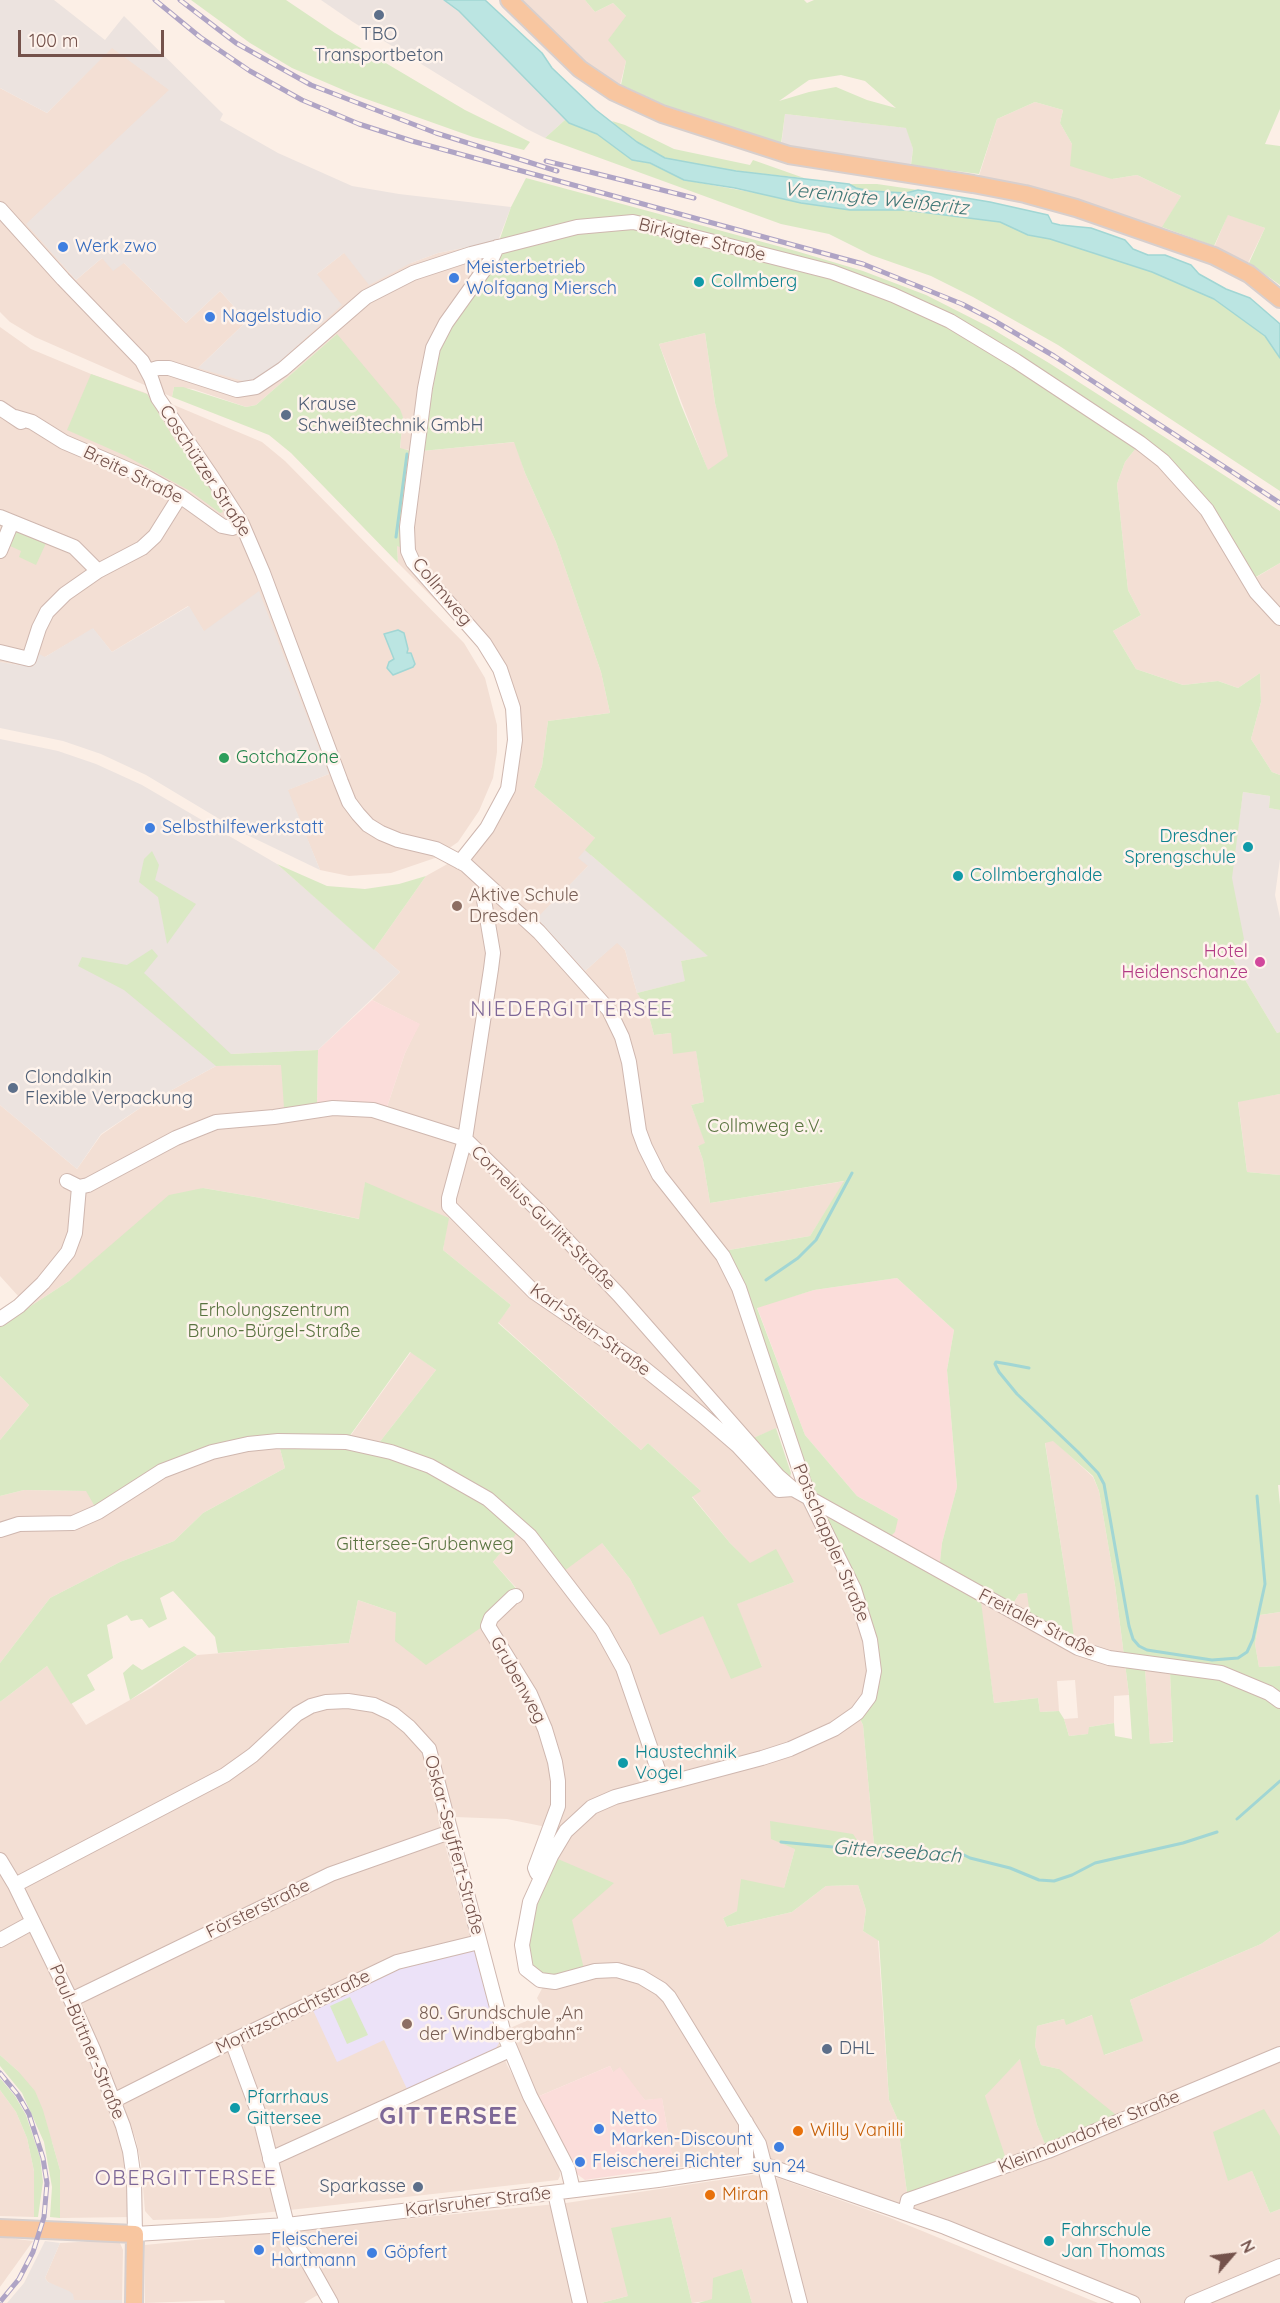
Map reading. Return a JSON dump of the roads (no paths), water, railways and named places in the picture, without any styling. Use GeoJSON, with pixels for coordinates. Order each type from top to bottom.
{"type":"FeatureCollection","features":[{"type":"Feature","properties":{"kind":"main road"},"geometry":{"type":"LineString","coordinates":[[509,0],[580,69],[614,92],[662,114],[789,155],[973,184],[1025,194],[1076,208],[1214,256],[1249,274],[1280,299]]}},
{"type":"Feature","properties":{"kind":"main road","name":"Karlsruher Straße"},"geometry":{"type":"LineString","coordinates":[[0,2228],[135,2234]]}},
{"type":"Feature","properties":{"kind":"main road"},"geometry":{"type":"LineString","coordinates":[[134,2303],[135,2234]]}},
{"type":"Feature","properties":{"kind":"street","name":"Coschützer Straße"},"geometry":{"type":"LineString","coordinates":[[0,209],[77,295],[133,350],[148,371],[158,399],[242,524],[264,573],[310,703],[350,802],[368,825],[381,833],[398,840],[436,849],[455,858]]}},
{"type":"Feature","properties":{"kind":"street","name":"Birkigter Straße"},"geometry":{"type":"LineString","coordinates":[[148,371],[169,368],[237,390],[256,387],[284,369],[366,297],[413,273],[497,247],[577,227],[633,222],[832,272],[893,294],[940,317],[1048,381],[1163,461],[1208,510],[1256,592],[1280,618]]}},
{"type":"Feature","properties":{"kind":"street","name":"Collmweg"},"geometry":{"type":"LineString","coordinates":[[455,858],[487,828],[508,789],[515,740],[513,708],[504,679],[484,643],[413,562],[408,551],[407,527],[425,388],[433,348],[446,323],[491,260],[497,247]]}},
{"type":"Feature","properties":{"kind":"street","name":"Breite Straße"},"geometry":{"type":"LineString","coordinates":[[0,408],[32,430],[129,469],[180,496],[222,526],[232,528],[242,524]]}},
{"type":"Feature","properties":{"kind":"street"},"geometry":{"type":"LineString","coordinates":[[0,652],[29,659],[47,612],[65,594],[98,571],[142,548],[155,536],[180,496]]}},
{"type":"Feature","properties":{"kind":"street"},"geometry":{"type":"LineString","coordinates":[[0,551],[6,519],[74,547],[98,571]]}},
{"type":"Feature","properties":{"kind":"street","name":"Potschappler Straße"},"geometry":{"type":"LineString","coordinates":[[455,858],[543,936],[606,1006],[616,1023],[629,1062],[639,1131],[645,1147],[659,1175],[723,1256],[739,1288],[809,1498],[844,1566],[863,1617],[873,1656],[874,1671],[869,1697],[847,1721],[808,1742],[762,1758],[615,1797],[585,1812],[566,1831],[542,1875],[530,1902],[524,1929],[522,1958],[530,1974],[540,1980],[555,1982],[595,1971],[617,1970],[651,1982],[661,1989],[675,2006],[759,2144],[800,2303]]}},
{"type":"Feature","properties":{"kind":"street","name":"Karl-Stein-Straße"},"geometry":{"type":"LineString","coordinates":[[490,887],[484,893],[484,900],[491,939],[492,964],[465,1139],[449,1198],[449,1206],[534,1292],[635,1361],[702,1415],[738,1446],[779,1490],[793,1489]]}},
{"type":"Feature","properties":{"kind":"street","name":"Cornelius-Gurlitt-Straße"},"geometry":{"type":"LineString","coordinates":[[0,1319],[19,1306],[43,1283],[68,1252],[75,1233],[73,1184],[88,1185],[182,1135],[208,1124],[225,1120],[274,1117],[333,1108],[373,1110],[465,1139],[545,1216],[620,1295],[778,1476],[793,1489],[809,1498]]}},
{"type":"Feature","properties":{"kind":"street"},"geometry":{"type":"LineString","coordinates":[[0,1530],[19,1524],[67,1525],[79,1521],[98,1512],[162,1471],[201,1455],[257,1443],[312,1440],[360,1444],[430,1466],[488,1499],[530,1536],[602,1630],[620,1660],[663,1784]]}},
{"type":"Feature","properties":{"kind":"street","name":"Freitaler Straße"},"geometry":{"type":"LineString","coordinates":[[809,1498],[1078,1648],[1109,1658],[1221,1672],[1269,1693],[1280,1701]]}},
{"type":"Feature","properties":{"kind":"street","name":"Grubenweg"},"geometry":{"type":"LineString","coordinates":[[516,1596],[491,1618],[488,1626],[530,1694],[545,1729],[555,1762],[558,1806],[535,1868],[537,1873],[542,1875]]}},
{"type":"Feature","properties":{"kind":"street","name":"Oskar-Seyffert-Straße"},"geometry":{"type":"LineString","coordinates":[[15,1885],[225,1776],[253,1755],[297,1714],[310,1706],[326,1702],[348,1701],[375,1705],[393,1714],[409,1727],[429,1749],[497,2012],[530,2096],[568,2169],[573,2190]]}},
{"type":"Feature","properties":{"kind":"street","name":"Försterstraße"},"geometry":{"type":"LineString","coordinates":[[71,2000],[331,1874],[450,1832]]}},
{"type":"Feature","properties":{"kind":"street","name":"Paul-Büttner-Straße"},"geometry":{"type":"LineString","coordinates":[[0,1860],[15,1885],[71,2000],[113,2101],[130,2151],[134,2180],[135,2234]]}},
{"type":"Feature","properties":{"kind":"street"},"geometry":{"type":"LineString","coordinates":[[0,1941],[33,1922]]}},
{"type":"Feature","properties":{"kind":"street","name":"Moritzschachtstraße"},"geometry":{"type":"LineString","coordinates":[[113,2101],[397,1962],[479,1942]]}},
{"type":"Feature","properties":{"kind":"street"},"geometry":{"type":"LineString","coordinates":[[232,2041],[260,2117],[287,2225],[294,2243],[308,2262],[331,2303]]}},
{"type":"Feature","properties":{"kind":"street"},"geometry":{"type":"LineString","coordinates":[[270,2159],[510,2050]]}},
{"type":"Feature","properties":{"kind":"street","name":"Kleinnaundorfer Straße"},"geometry":{"type":"LineString","coordinates":[[905,2213],[908,2200],[1057,2147],[1280,2054]]}},
{"type":"Feature","properties":{"kind":"street"},"geometry":{"type":"LineString","coordinates":[[746,2122],[746,2166]]}},
{"type":"Feature","properties":{"kind":"street","name":"Karlsruher Straße"},"geometry":{"type":"LineString","coordinates":[[135,2234],[287,2225],[658,2180],[763,2164],[945,2227],[1133,2303]]}},
{"type":"Feature","properties":{"kind":"street"},"geometry":{"type":"LineString","coordinates":[[555,2193],[580,2303]]}},
{"type":"Feature","properties":{"kind":"street"},"geometry":{"type":"LineString","coordinates":[[1192,2303],[1280,2265]]}},
{"type":"Feature","properties":{"kind":"water","name":"Vereinigte Weißeritz"},"geometry":{"type":"Polygon","coordinates":[[[444,0],[485,0],[542,53],[552,68],[596,110],[637,142],[665,158],[736,171],[849,184],[870,191],[906,193],[918,190],[990,202],[1048,215],[1052,223],[1091,228],[1125,240],[1133,249],[1148,255],[1165,255],[1191,265],[1199,274],[1226,289],[1250,298],[1280,324],[1280,358],[1265,336],[1214,299],[1152,272],[1050,239],[1028,235],[1000,222],[905,210],[850,210],[801,203],[735,188],[684,180],[650,163],[632,160],[597,134],[569,123],[459,11],[444,0]]]}},
{"type":"Feature","properties":{"kind":"water"},"geometry":{"type":"Polygon","coordinates":[[[398,630],[404,633],[407,653],[411,653],[415,664],[393,675],[387,668],[389,662],[394,659],[384,634],[398,630]]]}},
{"type":"Feature","properties":{"kind":"waterway"},"geometry":{"type":"LineString","coordinates":[[396,537],[407,454]]}},
{"type":"Feature","properties":{"kind":"waterway"},"geometry":{"type":"LineString","coordinates":[[766,1280],[798,1258],[816,1240],[852,1173]]}},
{"type":"Feature","properties":{"kind":"waterway"},"geometry":{"type":"LineString","coordinates":[[1029,1368],[996,1362],[995,1364],[1017,1394],[1078,1452],[1098,1473],[1104,1484],[1129,1626],[1133,1639],[1139,1646],[1147,1650],[1212,1660],[1238,1658],[1247,1652],[1253,1639],[1265,1584],[1257,1496]]}},
{"type":"Feature","properties":{"kind":"waterway","name":"Gitterseebach"},"geometry":{"type":"LineString","coordinates":[[1237,1819],[1280,1781]]}},
{"type":"Feature","properties":{"kind":"waterway","name":"Gitterseebach"},"geometry":{"type":"LineString","coordinates":[[781,1842],[885,1852],[962,1854],[1010,1868],[1039,1880],[1054,1881],[1095,1863],[1183,1843],[1217,1832]]}},
{"type":"Feature","properties":{"kind":"railway"},"geometry":{"type":"LineString","coordinates":[[155,0],[200,37],[250,71],[302,100],[359,124],[412,141],[863,264],[962,304],[1054,356],[1280,503]]}},
{"type":"Feature","properties":{"kind":"railway"},"geometry":{"type":"LineString","coordinates":[[180,0],[236,43],[311,85],[436,133],[557,171]]}},
{"type":"Feature","properties":{"kind":"railway"},"geometry":{"type":"LineString","coordinates":[[546,161],[694,198]]}},
{"type":"Feature","properties":{"kind":"railway"},"geometry":{"type":"LineString","coordinates":[[0,2073],[18,2095],[29,2114],[43,2158],[47,2183],[44,2217],[33,2252],[19,2279],[0,2302]]}},
{"type":"Feature","properties":{"kind":"place","name":"TBO Transportbeton"},"geometry":{"type":"Point","coordinates":[379,15]}},
{"type":"Feature","properties":{"kind":"place","name":"Werk zwo"},"geometry":{"type":"Point","coordinates":[63,247]}},
{"type":"Feature","properties":{"kind":"place","name":"Meisterbetrieb Wolfgang Miersch"},"geometry":{"type":"Point","coordinates":[454,278]}},
{"type":"Feature","properties":{"kind":"place","name":"Collmberg"},"geometry":{"type":"Point","coordinates":[699,282]}},
{"type":"Feature","properties":{"kind":"place","name":"Nagelstudio"},"geometry":{"type":"Point","coordinates":[210,317]}},
{"type":"Feature","properties":{"kind":"place","name":"Krause Schweißtechnik GmbH"},"geometry":{"type":"Point","coordinates":[286,415]}},
{"type":"Feature","properties":{"kind":"place","name":"GotchaZone"},"geometry":{"type":"Point","coordinates":[224,758]}},
{"type":"Feature","properties":{"kind":"place","name":"Selbsthilfewerkstatt"},"geometry":{"type":"Point","coordinates":[150,828]}},
{"type":"Feature","properties":{"kind":"place","name":"Dresdner Sprengschule"},"geometry":{"type":"Point","coordinates":[1248,847]}},
{"type":"Feature","properties":{"kind":"place","name":"Collmberghalde"},"geometry":{"type":"Point","coordinates":[958,876]}},
{"type":"Feature","properties":{"kind":"place","name":"Aktive Schule Dresden"},"geometry":{"type":"Point","coordinates":[457,906]}},
{"type":"Feature","properties":{"kind":"place","name":"Hotel Heidenschanze"},"geometry":{"type":"Point","coordinates":[1260,962]}},
{"type":"Feature","properties":{"kind":"place","name":"Clondalkin Flexible Verpackung"},"geometry":{"type":"Point","coordinates":[13,1088]}},
{"type":"Feature","properties":{"kind":"place","name":"Haustechnik Vogel"},"geometry":{"type":"Point","coordinates":[623,1763]}},
{"type":"Feature","properties":{"kind":"place","name":"80. Grundschule „An der Windbergbahn“"},"geometry":{"type":"Point","coordinates":[407,2024]}},
{"type":"Feature","properties":{"kind":"place","name":"DHL"},"geometry":{"type":"Point","coordinates":[827,2049]}},
{"type":"Feature","properties":{"kind":"place","name":"Pfarrhaus Gittersee"},"geometry":{"type":"Point","coordinates":[235,2108]}},
{"type":"Feature","properties":{"kind":"place","name":"Netto Marken-Discount"},"geometry":{"type":"Point","coordinates":[599,2129]}},
{"type":"Feature","properties":{"kind":"place","name":"Willy Vanilli"},"geometry":{"type":"Point","coordinates":[798,2131]}},
{"type":"Feature","properties":{"kind":"place","name":"sun 24"},"geometry":{"type":"Point","coordinates":[779,2147]}},
{"type":"Feature","properties":{"kind":"place","name":"Fleischerei Richter"},"geometry":{"type":"Point","coordinates":[580,2162]}},
{"type":"Feature","properties":{"kind":"place","name":"Sparkasse"},"geometry":{"type":"Point","coordinates":[418,2187]}},
{"type":"Feature","properties":{"kind":"place","name":"Miran"},"geometry":{"type":"Point","coordinates":[710,2195]}},
{"type":"Feature","properties":{"kind":"place","name":"Fahrschule Jan Thomas"},"geometry":{"type":"Point","coordinates":[1049,2241]}},
{"type":"Feature","properties":{"kind":"place","name":"Fleischerei Hartmann"},"geometry":{"type":"Point","coordinates":[259,2250]}},
{"type":"Feature","properties":{"kind":"place","name":"Göpfert"},"geometry":{"type":"Point","coordinates":[372,2253]}},
{"type":"Feature","properties":{"kind":"district","name":"NIEDERGITTERSEE"},"geometry":{"type":"Point","coordinates":[572,1010]}},
{"type":"Feature","properties":{"kind":"district","name":"GITTERSEE"},"geometry":{"type":"Point","coordinates":[449,2117]}},
{"type":"Feature","properties":{"kind":"district","name":"OBERGITTERSEE"},"geometry":{"type":"Point","coordinates":[186,2179]}},
{"type":"Feature","properties":{"kind":"park label","name":"Collmweg e.V."},"geometry":{"type":"Point","coordinates":[765,1127]}},
{"type":"Feature","properties":{"kind":"park label","name":"Erholungszentrum Bruno-Bürgel-Straße"},"geometry":{"type":"Point","coordinates":[274,1321]}},
{"type":"Feature","properties":{"kind":"park label","name":"Gittersee-Grubenweg"},"geometry":{"type":"Point","coordinates":[425,1545]}}]}
